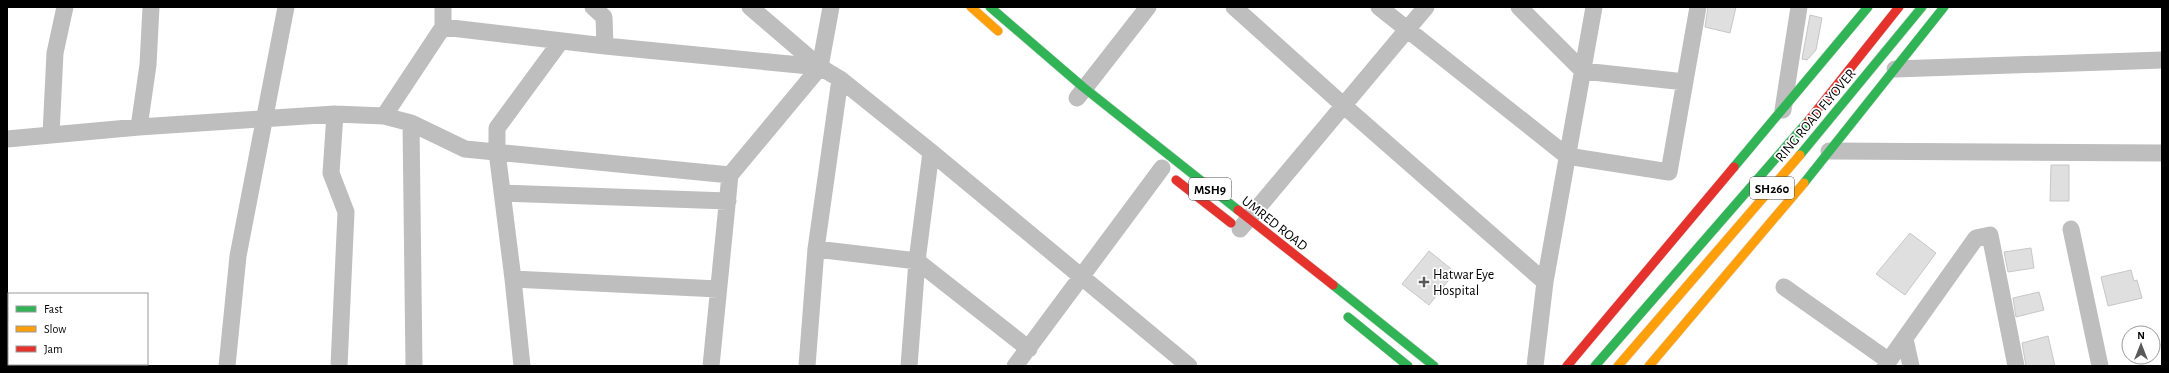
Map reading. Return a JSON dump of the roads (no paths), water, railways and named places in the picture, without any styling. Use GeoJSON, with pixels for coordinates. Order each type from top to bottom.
{"type":"FeatureCollection","features":[{"type":"Feature","properties":{"kind":"main road"},"geometry":{"type":"LineString","coordinates":[[971,7],[1006,38]]}},
{"type":"Feature","properties":{"kind":"main road","name":"UMRED ROAD"},"geometry":{"type":"LineString","coordinates":[[990,7],[1079,96],[1245,228],[1384,327],[1434,366]]}},
{"type":"Feature","properties":{"kind":"main road"},"geometry":{"type":"LineString","coordinates":[[1567,366],[1868,7]]}},
{"type":"Feature","properties":{"kind":"main road","name":"RING ROAD FLYOVER"},"geometry":{"type":"LineString","coordinates":[[1595,366],[1813,115],[1898,7]]}},
{"type":"Feature","properties":{"kind":"main road","name":"RING ROAD FLYOVER"},"geometry":{"type":"LineString","coordinates":[[1618,366],[1826,126],[1922,7]]}},
{"type":"Feature","properties":{"kind":"main road"},"geometry":{"type":"LineString","coordinates":[[1649,366],[1829,151],[1944,7]]}},
{"type":"Feature","properties":{"kind":"main road"},"geometry":{"type":"LineString","coordinates":[[1157,164],[1205,204],[1245,228]]}},
{"type":"Feature","properties":{"kind":"main road"},"geometry":{"type":"LineString","coordinates":[[1341,312],[1408,366]]}},
{"type":"Feature","properties":{"kind":"main road"},"geometry":{"type":"LineString","coordinates":[[1374,339],[1384,327]]}},
{"type":"Feature","properties":{"kind":"street"},"geometry":{"type":"LineString","coordinates":[[51,134],[55,53],[65,7]]}},
{"type":"Feature","properties":{"kind":"street"},"geometry":{"type":"LineString","coordinates":[[139,126],[148,65],[151,7]]}},
{"type":"Feature","properties":{"kind":"street"},"geometry":{"type":"LineString","coordinates":[[227,366],[238,256],[286,7]]}},
{"type":"Feature","properties":{"kind":"street"},"geometry":{"type":"LineString","coordinates":[[384,116],[444,27],[443,7]]}},
{"type":"Feature","properties":{"kind":"street"},"geometry":{"type":"LineString","coordinates":[[593,7],[604,17],[605,46]]}},
{"type":"Feature","properties":{"kind":"street"},"geometry":{"type":"LineString","coordinates":[[750,7],[820,67],[840,79],[931,152],[1189,366]]}},
{"type":"Feature","properties":{"kind":"street"},"geometry":{"type":"LineString","coordinates":[[711,366],[730,175],[820,67],[831,7]]}},
{"type":"Feature","properties":{"kind":"street"},"geometry":{"type":"LineString","coordinates":[[1079,96],[1148,7]]}},
{"type":"Feature","properties":{"kind":"street"},"geometry":{"type":"LineString","coordinates":[[1234,7],[1343,105],[1545,282]]}},
{"type":"Feature","properties":{"kind":"street"},"geometry":{"type":"LineString","coordinates":[[1379,7],[1567,156],[1669,172],[1698,7]]}},
{"type":"Feature","properties":{"kind":"street"},"geometry":{"type":"LineString","coordinates":[[1245,228],[1343,105],[1426,7]]}},
{"type":"Feature","properties":{"kind":"street"},"geometry":{"type":"LineString","coordinates":[[1519,7],[1583,71],[1685,82]]}},
{"type":"Feature","properties":{"kind":"street"},"geometry":{"type":"LineString","coordinates":[[1535,366],[1545,282],[1594,7]]}},
{"type":"Feature","properties":{"kind":"street"},"geometry":{"type":"LineString","coordinates":[[1783,110],[1799,7]]}},
{"type":"Feature","properties":{"kind":"street"},"geometry":{"type":"LineString","coordinates":[[444,27],[605,46],[820,67]]}},
{"type":"Feature","properties":{"kind":"street"},"geometry":{"type":"LineString","coordinates":[[522,366],[497,152],[497,128],[561,41]]}},
{"type":"Feature","properties":{"kind":"street"},"geometry":{"type":"LineString","coordinates":[[1895,69],[2162,60]]}},
{"type":"Feature","properties":{"kind":"street"},"geometry":{"type":"LineString","coordinates":[[807,366],[816,249],[840,79]]}},
{"type":"Feature","properties":{"kind":"street"},"geometry":{"type":"LineString","coordinates":[[7,139],[139,126],[335,114],[384,116],[411,123],[465,149],[730,175]]}},
{"type":"Feature","properties":{"kind":"street"},"geometry":{"type":"LineString","coordinates":[[335,114],[331,173],[346,212],[339,366]]}},
{"type":"Feature","properties":{"kind":"street"},"geometry":{"type":"LineString","coordinates":[[411,123],[414,366]]}},
{"type":"Feature","properties":{"kind":"street"},"geometry":{"type":"LineString","coordinates":[[1829,151],[2162,153]]}},
{"type":"Feature","properties":{"kind":"street"},"geometry":{"type":"LineString","coordinates":[[909,366],[917,261],[931,152]]}},
{"type":"Feature","properties":{"kind":"street"},"geometry":{"type":"LineString","coordinates":[[1015,366],[1082,276],[1157,164]]}},
{"type":"Feature","properties":{"kind":"street"},"geometry":{"type":"LineString","coordinates":[[502,193],[728,201]]}},
{"type":"Feature","properties":{"kind":"street"},"geometry":{"type":"LineString","coordinates":[[2071,229],[2100,366]]}},
{"type":"Feature","properties":{"kind":"street"},"geometry":{"type":"LineString","coordinates":[[1784,287],[1887,363],[1976,238],[1990,235],[2016,366]]}},
{"type":"Feature","properties":{"kind":"street"},"geometry":{"type":"LineString","coordinates":[[816,249],[917,261],[1029,349]]}},
{"type":"Feature","properties":{"kind":"street"},"geometry":{"type":"LineString","coordinates":[[513,279],[718,289]]}},
{"type":"Feature","properties":{"kind":"street"},"geometry":{"type":"LineString","coordinates":[[1905,339],[1911,366]]}},
{"type":"Feature","properties":{"kind":"place","name":"Hatwar Eye Hospital"},"geometry":{"type":"Point","coordinates":[1424,282]}}]}
